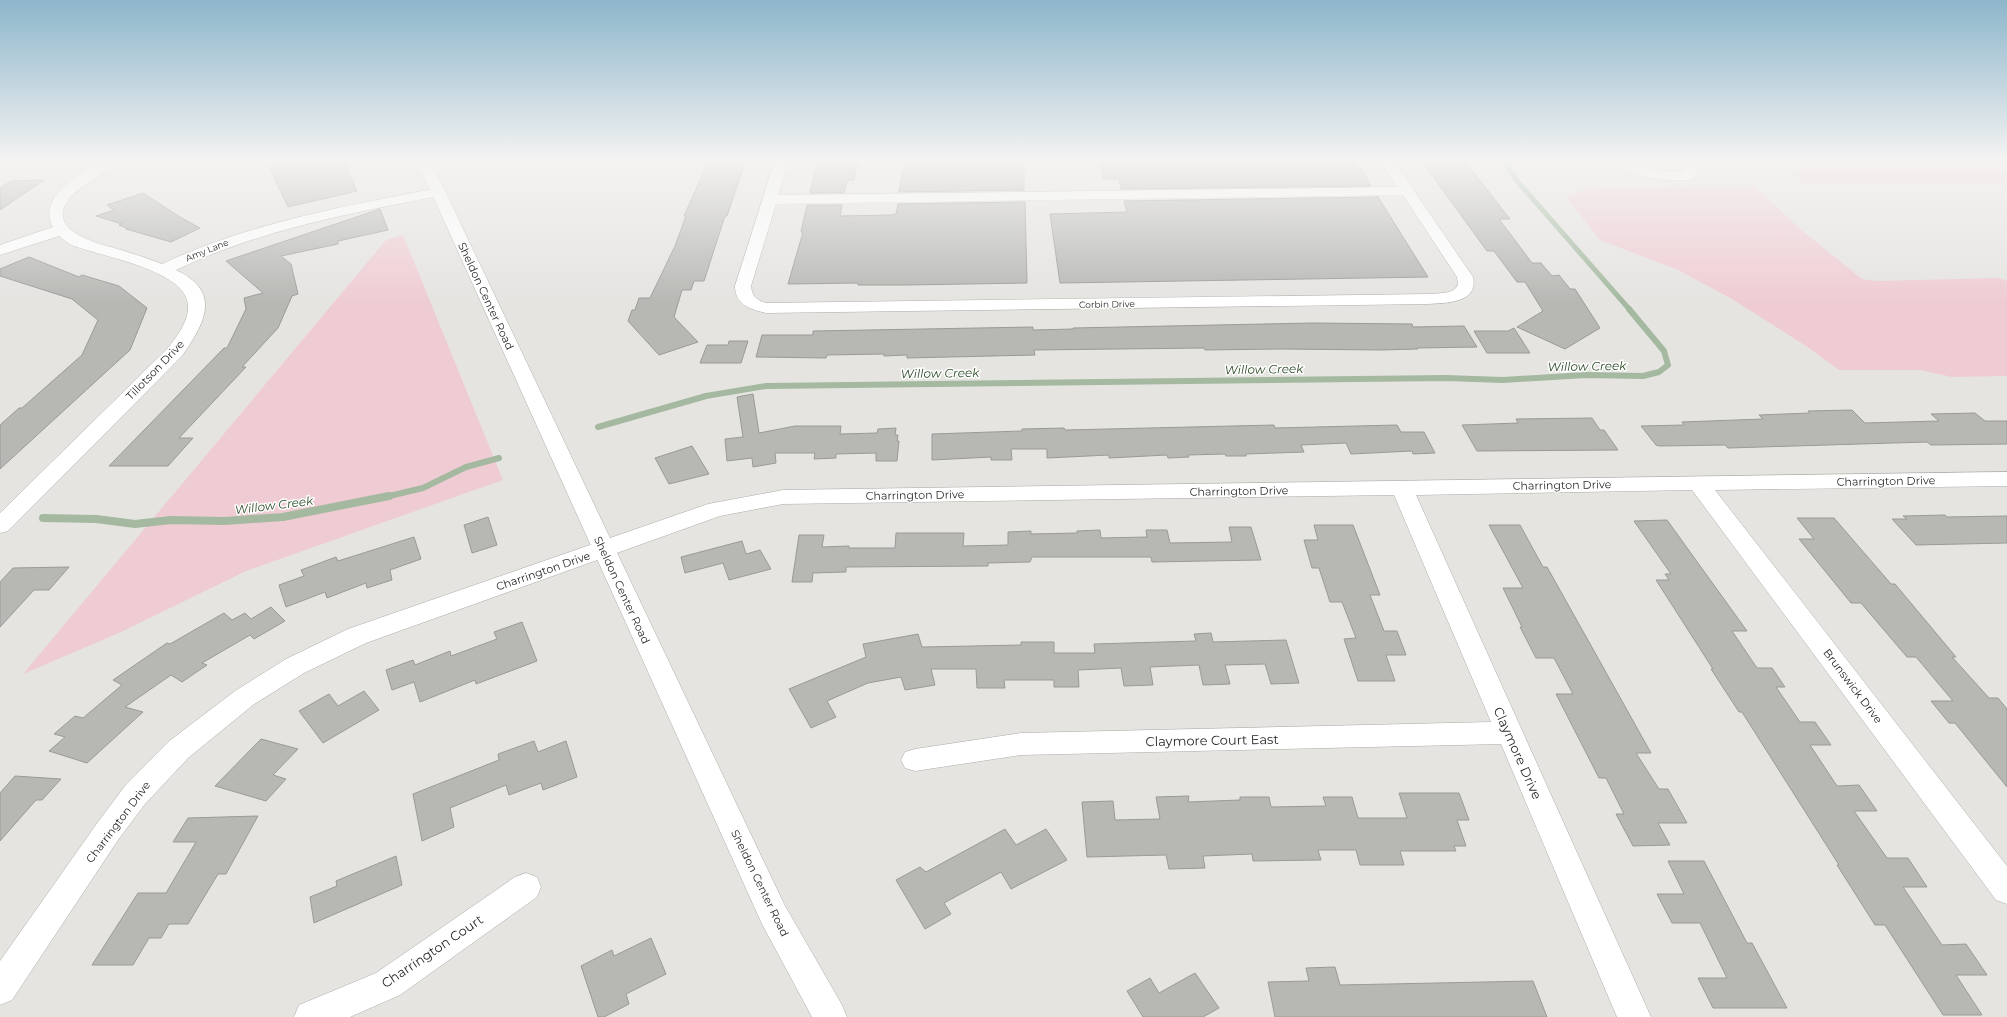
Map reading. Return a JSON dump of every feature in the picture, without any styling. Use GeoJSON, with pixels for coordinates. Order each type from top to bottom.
{"type":"FeatureCollection","features":[{"type":"Feature","properties":{"kind":"street"},"geometry":{"type":"LineString","coordinates":[[0,250],[60,230],[56,224],[54,216],[58,207]]}},
{"type":"Feature","properties":{"kind":"street","name":"Amy Lane"},"geometry":{"type":"LineString","coordinates":[[164,269],[209,248],[257,231],[366,207]]}},
{"type":"Feature","properties":{"kind":"street","name":"Sheldon Center Road"},"geometry":{"type":"LineString","coordinates":[[445,207],[773,914],[830,1017]]}},
{"type":"Feature","properties":{"kind":"street","name":"Corbin Drive"},"geometry":{"type":"LineString","coordinates":[[769,207],[743,286],[742,295],[750,303],[766,308],[1428,299],[1449,298],[1463,292],[1467,285],[1466,277],[1418,207]]}},
{"type":"Feature","properties":{"kind":"street","name":"Tillotson Drive"},"geometry":{"type":"LineString","coordinates":[[0,526],[184,341],[195,320],[197,302],[194,294],[187,284],[164,269],[78,242],[60,230]]}},
{"type":"Feature","properties":{"kind":"street","name":"Charrington Drive"},"geometry":{"type":"LineString","coordinates":[[0,989],[108,831],[135,796],[178,750],[244,698],[295,666],[357,636],[716,509],[783,497],[2007,479]]}},
{"type":"Feature","properties":{"kind":"street","name":"Brunswick Drive"},"geometry":{"type":"LineString","coordinates":[[1698,483],[2007,890]]}},
{"type":"Feature","properties":{"kind":"street","name":"Claymore Drive"},"geometry":{"type":"LineString","coordinates":[[1402,488],[1634,1017]]}},
{"type":"Feature","properties":{"kind":"street","name":"Claymore Court East"},"geometry":{"type":"LineString","coordinates":[[915,760],[1021,744],[1510,733]]}},
{"type":"Feature","properties":{"kind":"street","name":"Charrington Court"},"geometry":{"type":"LineString","coordinates":[[311,1017],[388,984],[526,887]]}},
{"type":"Feature","properties":{"kind":"shaded area"},"geometry":{"type":"Polygon","coordinates":[[[1574,207],[1777,207],[1799,228],[1862,279],[1877,281],[1999,278],[2007,281],[2007,376],[1952,377],[1920,370],[1839,370],[1806,346],[1732,299],[1678,270],[1600,240],[1574,207]]]}},
{"type":"Feature","properties":{"kind":"shaded area"},"geometry":{"type":"Polygon","coordinates":[[[403,235],[503,480],[246,571],[121,632],[23,674],[386,240],[403,235]]]}},
{"type":"Feature","properties":{"kind":"building"},"geometry":{"type":"Polygon","coordinates":[[[110,207],[165,207],[200,228],[171,242],[126,229],[129,229],[119,225],[122,224],[96,216],[114,210],[110,207]]]}},
{"type":"Feature","properties":{"kind":"building"},"geometry":{"type":"Polygon","coordinates":[[[688,207],[730,207],[727,216],[725,216],[704,281],[694,281],[691,290],[682,290],[674,317],[698,342],[659,355],[628,321],[632,310],[635,310],[639,298],[650,298],[675,246],[686,216],[684,216],[688,207]]]}},
{"type":"Feature","properties":{"kind":"building"},"geometry":{"type":"Polygon","coordinates":[[[806,207],[842,207],[840,216],[896,214],[897,207],[1025,207],[1027,283],[906,285],[858,285],[858,283],[788,284],[803,232],[801,232],[806,207]]]}},
{"type":"Feature","properties":{"kind":"building"},"geometry":{"type":"Polygon","coordinates":[[[1126,207],[1385,207],[1428,277],[1060,283],[1050,214],[1127,212],[1126,207]]]}},
{"type":"Feature","properties":{"kind":"building"},"geometry":{"type":"Polygon","coordinates":[[[1455,207],[1501,207],[1510,219],[1499,219],[1532,263],[1541,263],[1552,276],[1559,275],[1570,289],[1575,289],[1600,328],[1565,349],[1517,327],[1543,311],[1525,282],[1517,282],[1494,251],[1487,251],[1455,207]]]}},
{"type":"Feature","properties":{"kind":"building"},"geometry":{"type":"Polygon","coordinates":[[[380,209],[388,230],[338,241],[338,244],[281,256],[291,264],[298,294],[292,296],[278,328],[242,367],[246,367],[179,438],[193,438],[168,466],[109,466],[224,348],[227,348],[246,309],[244,298],[263,293],[226,261],[380,209]]]}},
{"type":"Feature","properties":{"kind":"building"},"geometry":{"type":"Polygon","coordinates":[[[29,257],[79,277],[82,275],[119,286],[147,308],[130,350],[0,469],[0,425],[19,408],[22,408],[82,355],[98,320],[72,299],[0,276],[0,269],[29,257]]]}},
{"type":"Feature","properties":{"kind":"building"},"geometry":{"type":"Polygon","coordinates":[[[1312,323],[1412,324],[1413,327],[1464,326],[1477,347],[1382,350],[1205,350],[1204,348],[1034,350],[1035,355],[907,358],[907,355],[884,356],[884,354],[827,355],[826,358],[756,357],[762,335],[813,335],[813,331],[1033,327],[1033,330],[1312,323]]]}},
{"type":"Feature","properties":{"kind":"building"},"geometry":{"type":"Polygon","coordinates":[[[1514,328],[1530,353],[1487,353],[1474,331],[1508,331],[1514,328]]]}},
{"type":"Feature","properties":{"kind":"building"},"geometry":{"type":"Polygon","coordinates":[[[729,341],[748,341],[741,363],[700,363],[707,345],[728,345],[729,341]]]}},
{"type":"Feature","properties":{"kind":"building"},"geometry":{"type":"Polygon","coordinates":[[[753,394],[759,433],[795,426],[841,426],[840,434],[877,433],[878,429],[896,428],[895,435],[898,435],[897,441],[899,441],[897,461],[876,461],[876,453],[836,454],[836,458],[814,459],[815,453],[775,453],[776,463],[753,467],[752,458],[727,461],[725,439],[743,437],[737,397],[753,394]]]}},
{"type":"Feature","properties":{"kind":"building"},"geometry":{"type":"Polygon","coordinates":[[[1852,410],[1865,423],[1939,421],[1931,414],[1975,413],[1985,421],[2007,421],[2007,444],[1931,445],[1927,442],[1728,448],[1725,445],[1660,446],[1656,445],[1641,426],[1684,425],[1682,422],[1763,419],[1759,415],[1810,413],[1808,411],[1852,410]]]}},
{"type":"Feature","properties":{"kind":"building"},"geometry":{"type":"Polygon","coordinates":[[[1592,418],[1600,430],[1604,430],[1618,450],[1477,451],[1462,425],[1518,423],[1516,419],[1592,418]]]}},
{"type":"Feature","properties":{"kind":"building"},"geometry":{"type":"Polygon","coordinates":[[[1274,425],[1275,428],[1397,425],[1401,432],[1424,432],[1435,453],[1413,454],[1412,451],[1351,454],[1346,443],[1301,445],[1304,452],[1246,454],[1246,456],[1226,456],[1225,454],[1188,455],[1189,457],[1168,458],[1167,455],[1109,458],[1109,455],[1047,458],[1047,449],[1011,449],[1012,460],[991,460],[991,457],[932,460],[932,434],[1022,431],[1022,429],[1064,428],[1065,430],[1274,425]]]}},
{"type":"Feature","properties":{"kind":"building"},"geometry":{"type":"Polygon","coordinates":[[[692,446],[709,474],[669,484],[655,458],[692,446]]]}},
{"type":"Feature","properties":{"kind":"building"},"geometry":{"type":"Polygon","coordinates":[[[1945,515],[1947,517],[2007,516],[2007,543],[1916,545],[1892,519],[1907,519],[1903,516],[1945,515]]]}},
{"type":"Feature","properties":{"kind":"building"},"geometry":{"type":"Polygon","coordinates":[[[488,517],[497,545],[472,553],[464,525],[488,517]]]}},
{"type":"Feature","properties":{"kind":"building"},"geometry":{"type":"Polygon","coordinates":[[[1797,518],[1834,518],[1891,584],[1895,584],[1956,657],[1952,657],[1989,698],[1998,698],[2007,709],[2007,787],[1955,723],[1949,723],[1931,701],[1953,701],[1916,657],[1907,657],[1861,603],[1851,603],[1799,539],[1814,539],[1797,518]]]}},
{"type":"Feature","properties":{"kind":"building"},"geometry":{"type":"Polygon","coordinates":[[[1667,520],[1747,631],[1732,631],[1757,668],[1772,668],[1785,687],[1776,687],[1800,722],[1815,722],[1831,745],[1810,745],[1837,786],[1859,785],[1877,811],[1854,811],[1887,858],[1908,858],[1927,887],[1903,887],[1942,945],[1966,944],[1987,975],[1956,975],[1982,1015],[1943,1015],[1885,925],[1875,925],[1837,865],[1839,865],[1742,712],[1739,712],[1711,669],[1713,669],[1656,580],[1669,580],[1665,574],[1671,574],[1634,521],[1667,520]]]}},
{"type":"Feature","properties":{"kind":"building"},"geometry":{"type":"Polygon","coordinates":[[[1314,525],[1353,525],[1380,595],[1370,595],[1384,631],[1397,631],[1406,655],[1386,655],[1395,681],[1358,681],[1344,639],[1356,638],[1342,602],[1330,602],[1319,568],[1312,568],[1304,540],[1318,540],[1314,525]]]}},
{"type":"Feature","properties":{"kind":"building"},"geometry":{"type":"Polygon","coordinates":[[[1489,525],[1520,525],[1543,567],[1547,567],[1651,753],[1636,753],[1659,789],[1668,789],[1687,823],[1658,823],[1670,845],[1633,846],[1616,814],[1624,814],[1606,778],[1599,778],[1556,694],[1573,694],[1554,658],[1536,658],[1520,627],[1522,627],[1503,588],[1523,588],[1489,525]]]}},
{"type":"Feature","properties":{"kind":"building"},"geometry":{"type":"Polygon","coordinates":[[[1229,527],[1251,527],[1261,560],[1152,562],[1151,557],[1032,557],[1030,562],[988,563],[988,566],[846,567],[846,572],[813,573],[812,582],[792,582],[799,535],[824,535],[822,547],[849,546],[849,548],[895,548],[896,533],[964,533],[963,546],[1008,545],[1008,532],[1031,531],[1031,534],[1077,533],[1077,531],[1100,530],[1101,538],[1147,537],[1146,530],[1167,530],[1170,543],[1232,542],[1229,527]]]}},
{"type":"Feature","properties":{"kind":"building"},"geometry":{"type":"Polygon","coordinates":[[[414,537],[421,559],[390,570],[392,580],[367,588],[366,583],[327,598],[325,592],[286,607],[279,585],[304,576],[301,570],[336,557],[338,561],[414,537]]]}},
{"type":"Feature","properties":{"kind":"building"},"geometry":{"type":"Polygon","coordinates":[[[742,541],[746,554],[760,550],[771,569],[729,580],[723,563],[685,573],[681,557],[742,541]]]}},
{"type":"Feature","properties":{"kind":"building"},"geometry":{"type":"Polygon","coordinates":[[[69,567],[49,590],[34,590],[0,627],[0,582],[13,568],[69,567]]]}},
{"type":"Feature","properties":{"kind":"building"},"geometry":{"type":"Polygon","coordinates":[[[271,607],[285,621],[254,639],[250,635],[202,663],[207,665],[182,682],[171,675],[125,707],[143,712],[87,763],[49,751],[65,737],[54,734],[75,716],[83,718],[122,685],[113,680],[167,643],[170,644],[224,613],[232,620],[245,613],[251,619],[271,607]]]}},
{"type":"Feature","properties":{"kind":"building"},"geometry":{"type":"Polygon","coordinates":[[[522,622],[537,661],[476,684],[475,680],[420,702],[414,682],[392,690],[386,670],[413,660],[415,665],[450,651],[451,656],[497,639],[494,632],[522,622]]]}},
{"type":"Feature","properties":{"kind":"building"},"geometry":{"type":"Polygon","coordinates":[[[1211,633],[1213,642],[1286,640],[1299,683],[1271,684],[1265,664],[1225,665],[1230,684],[1203,685],[1199,665],[1150,667],[1153,685],[1124,686],[1121,668],[1078,670],[1079,687],[1054,687],[1054,680],[1004,680],[1005,688],[977,688],[976,669],[931,669],[935,685],[905,690],[901,677],[868,683],[827,701],[836,717],[811,728],[789,689],[866,657],[863,644],[918,634],[922,647],[1021,645],[1021,642],[1054,642],[1054,653],[1095,653],[1094,644],[1196,641],[1194,634],[1211,633]]]}},
{"type":"Feature","properties":{"kind":"building"},"geometry":{"type":"Polygon","coordinates":[[[364,691],[379,710],[323,743],[299,711],[329,694],[338,706],[364,691]]]}},
{"type":"Feature","properties":{"kind":"building"},"geometry":{"type":"Polygon","coordinates":[[[261,739],[298,749],[273,775],[286,779],[266,801],[215,786],[261,739]]]}},
{"type":"Feature","properties":{"kind":"building"},"geometry":{"type":"Polygon","coordinates":[[[534,741],[538,752],[566,741],[577,777],[543,790],[541,783],[509,795],[506,785],[450,808],[454,827],[422,841],[413,794],[499,760],[498,754],[534,741]]]}},
{"type":"Feature","properties":{"kind":"building"},"geometry":{"type":"Polygon","coordinates":[[[15,776],[61,779],[42,800],[36,800],[0,841],[0,793],[15,776]]]}},
{"type":"Feature","properties":{"kind":"building"},"geometry":{"type":"Polygon","coordinates":[[[1399,793],[1459,793],[1469,820],[1457,820],[1466,846],[1454,846],[1456,851],[1400,851],[1404,865],[1360,865],[1356,850],[1318,850],[1321,860],[1253,861],[1252,854],[1203,856],[1205,868],[1169,869],[1166,855],[1087,857],[1082,802],[1113,801],[1115,820],[1160,819],[1156,797],[1189,796],[1188,802],[1240,800],[1240,797],[1269,797],[1271,807],[1326,806],[1323,797],[1352,797],[1358,818],[1407,818],[1399,793]]]}},
{"type":"Feature","properties":{"kind":"building"},"geometry":{"type":"Polygon","coordinates":[[[258,816],[226,874],[218,874],[188,924],[169,924],[161,938],[149,938],[133,965],[92,965],[138,893],[166,893],[196,842],[173,842],[188,818],[258,816]]]}},
{"type":"Feature","properties":{"kind":"building"},"geometry":{"type":"Polygon","coordinates":[[[1005,829],[1016,845],[1046,829],[1067,860],[1011,889],[1001,872],[944,903],[951,914],[925,929],[896,880],[920,867],[926,872],[1005,829]]]}},
{"type":"Feature","properties":{"kind":"building"},"geometry":{"type":"Polygon","coordinates":[[[396,856],[402,885],[314,923],[310,897],[337,886],[336,881],[396,856]]]}},
{"type":"Feature","properties":{"kind":"building"},"geometry":{"type":"Polygon","coordinates":[[[1668,861],[1704,861],[1747,943],[1752,943],[1787,1008],[1713,1008],[1698,978],[1727,978],[1700,923],[1672,923],[1657,894],[1684,894],[1668,861]]]}},
{"type":"Feature","properties":{"kind":"building"},"geometry":{"type":"Polygon","coordinates":[[[651,938],[666,974],[626,994],[629,1004],[604,1017],[598,1017],[581,966],[612,950],[614,956],[651,938]]]}},
{"type":"Feature","properties":{"kind":"building"},"geometry":{"type":"Polygon","coordinates":[[[1335,967],[1340,985],[1533,981],[1547,1017],[1275,1017],[1268,982],[1309,981],[1306,968],[1335,967]]]}},
{"type":"Feature","properties":{"kind":"building"},"geometry":{"type":"Polygon","coordinates":[[[1195,973],[1219,1008],[1203,1017],[1143,1017],[1127,991],[1150,978],[1159,993],[1195,973]]]}},
{"type":"Feature","properties":{"kind":"waterway","name":"Willow Creek"},"geometry":{"type":"LineString","coordinates":[[1540,207],[1630,310]]}},
{"type":"Feature","properties":{"kind":"waterway","name":"Willow Creek"},"geometry":{"type":"LineString","coordinates":[[598,427],[706,396],[766,386],[1446,378],[1503,380],[1586,375],[1643,376],[1659,372],[1668,365],[1664,351],[1629,309]]}},
{"type":"Feature","properties":{"kind":"waterway","name":"Willow Creek"},"geometry":{"type":"LineString","coordinates":[[385,497],[423,488],[466,467],[499,458]]}},
{"type":"Feature","properties":{"kind":"waterway","name":"Willow Creek"},"geometry":{"type":"LineString","coordinates":[[43,518],[96,519],[135,524],[171,520],[225,521],[283,517],[389,496]]}}]}
